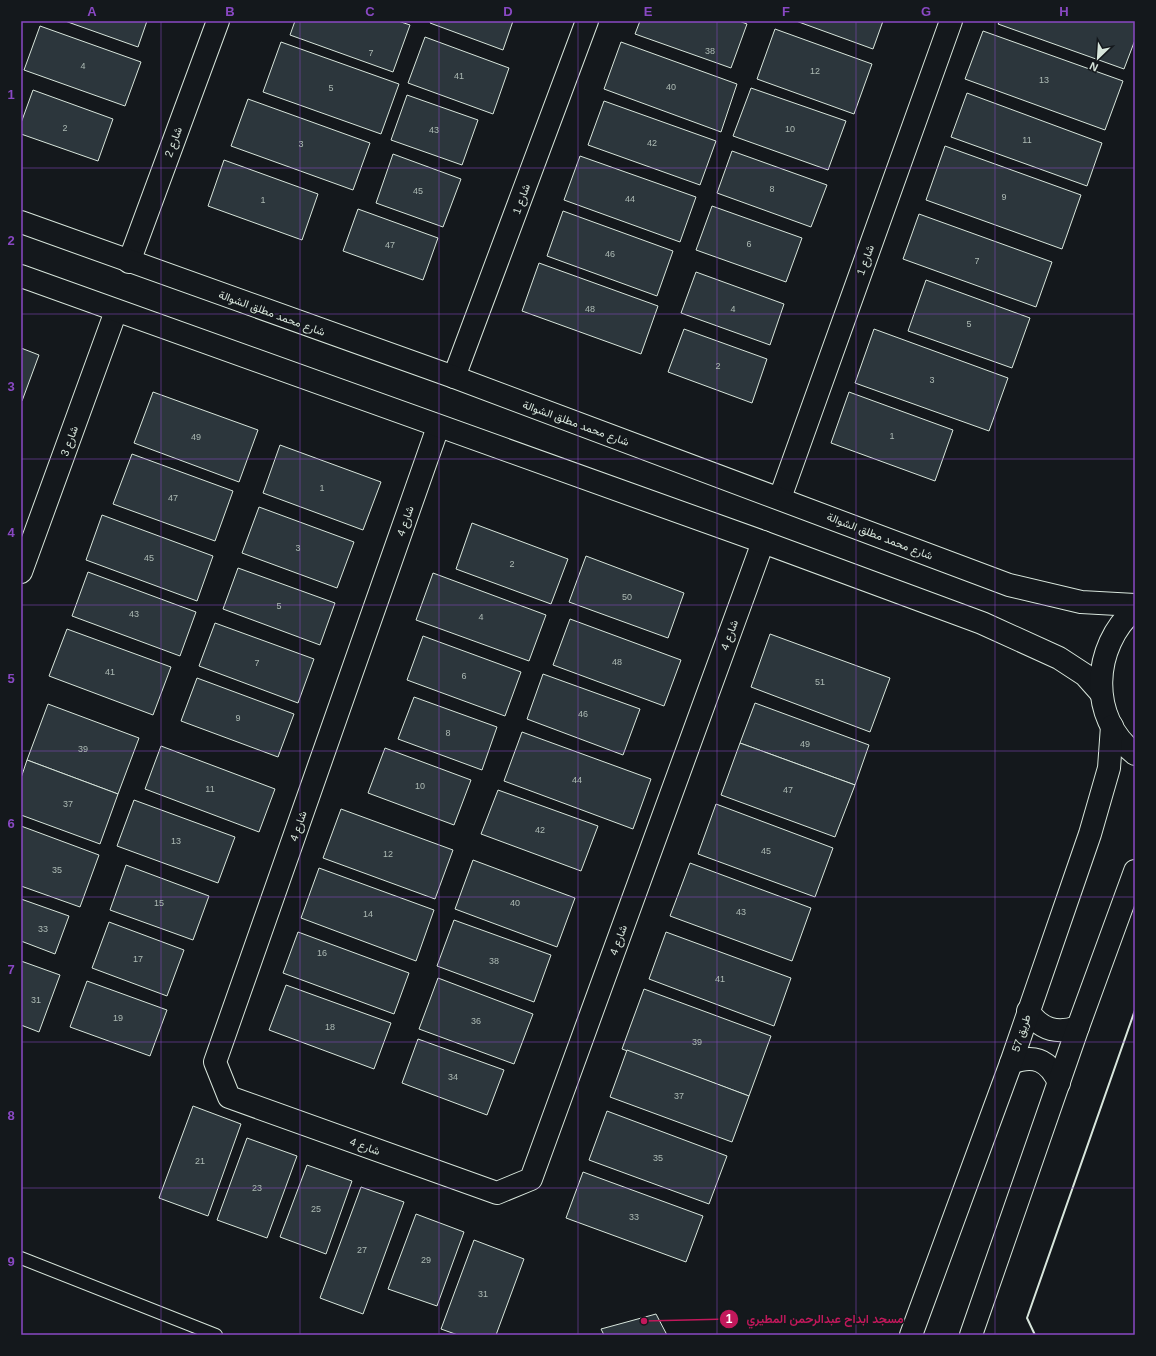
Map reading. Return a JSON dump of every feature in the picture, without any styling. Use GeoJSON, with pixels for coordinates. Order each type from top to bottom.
{"type":"FeatureCollection","features":[{"type":"Feature","properties":{"kind":"street","name":"شارع 2"},"geometry":{"type":"LineString","coordinates":[[129,262],[218,21]]}},
{"type":"Feature","properties":{"kind":"street","name":"شارع 1"},"geometry":{"type":"LineString","coordinates":[[454,377],[587,21]]}},
{"type":"Feature","properties":{"kind":"street","name":"شارع 1"},"geometry":{"type":"LineString","coordinates":[[780,498],[951,21]]}},
{"type":"Feature","properties":{"kind":"street","name":"شارع محمد مطلق الشوالة"},"geometry":{"type":"LineString","coordinates":[[23,224],[454,377],[1009,585],[1081,602],[1135,605]]}},
{"type":"Feature","properties":{"kind":"street"},"geometry":{"type":"LineString","coordinates":[[21,276],[438,427],[763,542],[982,623],[1052,654],[1085,676],[1101,693]]}},
{"type":"Feature","properties":{"kind":"street","name":"شارع 3"},"geometry":{"type":"LineString","coordinates":[[21,572],[116,311]]}},
{"type":"Feature","properties":{"kind":"street","name":"شارع 4"},"geometry":{"type":"LineString","coordinates":[[438,427],[215,1062],[229,1097],[496,1193],[531,1179],[763,542]]}},
{"type":"Feature","properties":{"kind":"street"},"geometry":{"type":"LineString","coordinates":[[1135,609],[1116,629],[1108,644],[1100,676],[1101,693],[1107,716],[1121,739],[1135,754]]}},
{"type":"Feature","properties":{"kind":"street","name":"طريق 57"},"geometry":{"type":"LineString","coordinates":[[911,1335],[1011,1063],[1090,834],[1109,768],[1112,726]]}},
{"type":"Feature","properties":{"kind":"street"},"geometry":{"type":"LineString","coordinates":[[970,1335],[984,1300],[1078,1027],[1135,871]]}},
{"type":"Feature","properties":{"kind":"street"},"geometry":{"type":"LineString","coordinates":[[1028,1011],[1035,1021],[1045,1028],[1056,1031],[1078,1027]]}},
{"type":"Feature","properties":{"kind":"street"},"geometry":{"type":"LineString","coordinates":[[1011,1063],[1022,1059],[1034,1059],[1045,1063],[1054,1072],[1059,1083]]}},
{"type":"Feature","properties":{"kind":"lane"},"geometry":{"type":"LineString","coordinates":[[21,1258],[216,1335]]}},
{"type":"Feature","properties":{"kind":"lane"},"geometry":{"type":"LineString","coordinates":[[979,1335],[984,1300]]}},
{"type":"Feature","properties":{"kind":"building"},"geometry":{"type":"Polygon","coordinates":[[[65,21],[147,21],[138,47],[65,21]]]}},
{"type":"Feature","properties":{"kind":"building"},"geometry":{"type":"Polygon","coordinates":[[[295,21],[398,21],[410,25],[393,72],[290,35],[295,21]]]}},
{"type":"Feature","properties":{"kind":"building"},"geometry":{"type":"Polygon","coordinates":[[[431,21],[513,21],[503,50],[430,23],[431,21]]]}},
{"type":"Feature","properties":{"kind":"building"},"geometry":{"type":"Polygon","coordinates":[[[640,21],[739,21],[747,24],[731,68],[635,34],[640,21]]]}},
{"type":"Feature","properties":{"kind":"building"},"geometry":{"type":"Polygon","coordinates":[[[796,21],[883,21],[873,49],[796,21]]]}},
{"type":"Feature","properties":{"kind":"building"},"geometry":{"type":"Polygon","coordinates":[[[1000,21],[1135,21],[1135,40],[1124,69],[998,24],[1000,21]]]}},
{"type":"Feature","properties":{"kind":"building"},"geometry":{"type":"Polygon","coordinates":[[[40,26],[141,62],[125,106],[24,70],[40,26]]]}},
{"type":"Feature","properties":{"kind":"building"},"geometry":{"type":"Polygon","coordinates":[[[775,29],[872,64],[854,114],[757,79],[775,29]]]}},
{"type":"Feature","properties":{"kind":"building"},"geometry":{"type":"Polygon","coordinates":[[[983,31],[1123,81],[1105,130],[965,79],[983,31]]]}},
{"type":"Feature","properties":{"kind":"building"},"geometry":{"type":"Polygon","coordinates":[[[425,37],[509,68],[493,114],[408,83],[425,37]]]}},
{"type":"Feature","properties":{"kind":"building"},"geometry":{"type":"Polygon","coordinates":[[[281,42],[399,84],[381,134],[263,92],[281,42]]]}},
{"type":"Feature","properties":{"kind":"building"},"geometry":{"type":"Polygon","coordinates":[[[621,42],[737,84],[721,132],[604,89],[621,42]]]}},
{"type":"Feature","properties":{"kind":"building"},"geometry":{"type":"Polygon","coordinates":[[[751,88],[846,121],[828,170],[733,136],[751,88]]]}},
{"type":"Feature","properties":{"kind":"building"},"geometry":{"type":"Polygon","coordinates":[[[33,90],[113,119],[98,161],[21,134],[21,123],[33,90]]]}},
{"type":"Feature","properties":{"kind":"building"},"geometry":{"type":"Polygon","coordinates":[[[967,93],[1102,143],[1087,186],[951,137],[967,93]]]}},
{"type":"Feature","properties":{"kind":"building"},"geometry":{"type":"Polygon","coordinates":[[[407,95],[478,120],[462,165],[391,140],[407,95]]]}},
{"type":"Feature","properties":{"kind":"building"},"geometry":{"type":"Polygon","coordinates":[[[248,99],[370,143],[353,190],[231,146],[248,99]]]}},
{"type":"Feature","properties":{"kind":"building"},"geometry":{"type":"Polygon","coordinates":[[[604,101],[716,141],[700,185],[588,145],[604,101]]]}},
{"type":"Feature","properties":{"kind":"building"},"geometry":{"type":"Polygon","coordinates":[[[945,146],[1081,195],[1062,249],[926,200],[945,146]]]}},
{"type":"Feature","properties":{"kind":"building"},"geometry":{"type":"Polygon","coordinates":[[[732,151],[827,185],[811,227],[717,193],[732,151]]]}},
{"type":"Feature","properties":{"kind":"building"},"geometry":{"type":"Polygon","coordinates":[[[393,154],[461,179],[443,227],[376,203],[393,154]]]}},
{"type":"Feature","properties":{"kind":"building"},"geometry":{"type":"Polygon","coordinates":[[[580,156],[696,197],[680,242],[564,200],[580,156]]]}},
{"type":"Feature","properties":{"kind":"building"},"geometry":{"type":"Polygon","coordinates":[[[224,160],[318,194],[302,240],[208,206],[224,160]]]}},
{"type":"Feature","properties":{"kind":"building"},"geometry":{"type":"Polygon","coordinates":[[[712,206],[802,238],[786,282],[696,250],[712,206]]]}},
{"type":"Feature","properties":{"kind":"building"},"geometry":{"type":"Polygon","coordinates":[[[358,209],[438,238],[423,280],[343,251],[358,209]]]}},
{"type":"Feature","properties":{"kind":"building"},"geometry":{"type":"Polygon","coordinates":[[[563,211],[673,251],[657,296],[547,256],[563,211]]]}},
{"type":"Feature","properties":{"kind":"building"},"geometry":{"type":"Polygon","coordinates":[[[919,214],[1052,262],[1036,307],[903,259],[919,214]]]}},
{"type":"Feature","properties":{"kind":"building"},"geometry":{"type":"Polygon","coordinates":[[[539,263],[658,306],[641,354],[522,311],[539,263]]]}},
{"type":"Feature","properties":{"kind":"building"},"geometry":{"type":"Polygon","coordinates":[[[696,272],[784,304],[770,345],[681,313],[696,272]]]}},
{"type":"Feature","properties":{"kind":"building"},"geometry":{"type":"Polygon","coordinates":[[[926,280],[1030,318],[1012,368],[908,331],[926,280]]]}},
{"type":"Feature","properties":{"kind":"building"},"geometry":{"type":"Polygon","coordinates":[[[684,329],[767,359],[752,403],[668,372],[684,329]]]}},
{"type":"Feature","properties":{"kind":"building"},"geometry":{"type":"Polygon","coordinates":[[[874,329],[1008,378],[989,431],[855,383],[874,329]]]}},
{"type":"Feature","properties":{"kind":"building"},"geometry":{"type":"Polygon","coordinates":[[[21,348],[39,355],[22,401],[21,401],[21,348]]]}},
{"type":"Feature","properties":{"kind":"building"},"geometry":{"type":"Polygon","coordinates":[[[153,392],[258,430],[239,482],[134,443],[153,392]]]}},
{"type":"Feature","properties":{"kind":"building"},"geometry":{"type":"Polygon","coordinates":[[[849,392],[953,430],[935,481],[831,443],[849,392]]]}},
{"type":"Feature","properties":{"kind":"building"},"geometry":{"type":"Polygon","coordinates":[[[280,445],[381,482],[363,530],[263,493],[280,445]]]}},
{"type":"Feature","properties":{"kind":"building"},"geometry":{"type":"Polygon","coordinates":[[[132,454],[233,491],[215,541],[113,504],[132,454]]]}},
{"type":"Feature","properties":{"kind":"building"},"geometry":{"type":"Polygon","coordinates":[[[259,507],[354,542],[337,588],[242,553],[259,507]]]}},
{"type":"Feature","properties":{"kind":"building"},"geometry":{"type":"Polygon","coordinates":[[[102,515],[213,556],[197,601],[86,560],[102,515]]]}},
{"type":"Feature","properties":{"kind":"building"},"geometry":{"type":"Polygon","coordinates":[[[472,523],[568,559],[551,604],[456,569],[472,523]]]}},
{"type":"Feature","properties":{"kind":"building"},"geometry":{"type":"Polygon","coordinates":[[[586,556],[684,593],[668,638],[569,602],[586,556]]]}},
{"type":"Feature","properties":{"kind":"building"},"geometry":{"type":"Polygon","coordinates":[[[238,568],[335,603],[320,645],[223,609],[238,568]]]}},
{"type":"Feature","properties":{"kind":"building"},"geometry":{"type":"Polygon","coordinates":[[[88,572],[196,612],[180,656],[72,616],[88,572]]]}},
{"type":"Feature","properties":{"kind":"building"},"geometry":{"type":"Polygon","coordinates":[[[433,573],[546,615],[529,661],[416,620],[433,573]]]}},
{"type":"Feature","properties":{"kind":"building"},"geometry":{"type":"Polygon","coordinates":[[[570,619],[681,660],[664,706],[553,665],[570,619]]]}},
{"type":"Feature","properties":{"kind":"building"},"geometry":{"type":"Polygon","coordinates":[[[215,623],[314,659],[298,703],[199,666],[215,623]]]}},
{"type":"Feature","properties":{"kind":"building"},"geometry":{"type":"Polygon","coordinates":[[[67,629],[171,667],[153,715],[49,676],[67,629]]]}},
{"type":"Feature","properties":{"kind":"building"},"geometry":{"type":"Polygon","coordinates":[[[770,634],[890,678],[870,732],[751,687],[770,634]]]}},
{"type":"Feature","properties":{"kind":"building"},"geometry":{"type":"Polygon","coordinates":[[[423,636],[521,672],[505,716],[407,680],[423,636]]]}},
{"type":"Feature","properties":{"kind":"building"},"geometry":{"type":"Polygon","coordinates":[[[543,674],[640,709],[623,755],[527,719],[543,674]]]}},
{"type":"Feature","properties":{"kind":"building"},"geometry":{"type":"Polygon","coordinates":[[[197,678],[294,714],[278,757],[181,721],[197,678]]]}},
{"type":"Feature","properties":{"kind":"building"},"geometry":{"type":"Polygon","coordinates":[[[414,697],[497,727],[482,770],[398,739],[414,697]]]}},
{"type":"Feature","properties":{"kind":"building"},"geometry":{"type":"Polygon","coordinates":[[[755,703],[869,745],[855,785],[740,743],[755,703]]]}},
{"type":"Feature","properties":{"kind":"building"},"geometry":{"type":"Polygon","coordinates":[[[48,704],[139,738],[118,794],[27,760],[48,704]]]}},
{"type":"Feature","properties":{"kind":"building"},"geometry":{"type":"Polygon","coordinates":[[[522,732],[651,779],[633,829],[504,781],[522,732]]]}},
{"type":"Feature","properties":{"kind":"building"},"geometry":{"type":"Polygon","coordinates":[[[740,743],[855,785],[835,837],[721,795],[740,743]]]}},
{"type":"Feature","properties":{"kind":"building"},"geometry":{"type":"Polygon","coordinates":[[[161,746],[275,789],[259,832],[145,789],[161,746]]]}},
{"type":"Feature","properties":{"kind":"building"},"geometry":{"type":"Polygon","coordinates":[[[385,748],[471,780],[454,825],[368,793],[385,748]]]}},
{"type":"Feature","properties":{"kind":"building"},"geometry":{"type":"Polygon","coordinates":[[[27,760],[118,794],[100,844],[21,815],[21,778],[27,760]]]}},
{"type":"Feature","properties":{"kind":"building"},"geometry":{"type":"Polygon","coordinates":[[[498,790],[598,826],[581,871],[481,834],[498,790]]]}},
{"type":"Feature","properties":{"kind":"building"},"geometry":{"type":"Polygon","coordinates":[[[134,800],[235,837],[218,883],[117,846],[134,800]]]}},
{"type":"Feature","properties":{"kind":"building"},"geometry":{"type":"Polygon","coordinates":[[[716,804],[833,848],[815,897],[698,854],[716,804]]]}},
{"type":"Feature","properties":{"kind":"building"},"geometry":{"type":"Polygon","coordinates":[[[341,809],[453,850],[435,899],[323,858],[341,809]]]}},
{"type":"Feature","properties":{"kind":"building"},"geometry":{"type":"Polygon","coordinates":[[[21,826],[99,855],[80,907],[21,886],[21,826]]]}},
{"type":"Feature","properties":{"kind":"building"},"geometry":{"type":"Polygon","coordinates":[[[473,860],[575,898],[557,947],[455,909],[473,860]]]}},
{"type":"Feature","properties":{"kind":"building"},"geometry":{"type":"Polygon","coordinates":[[[690,863],[811,908],[792,961],[670,916],[690,863]]]}},
{"type":"Feature","properties":{"kind":"building"},"geometry":{"type":"Polygon","coordinates":[[[126,865],[209,896],[193,940],[110,910],[126,865]]]}},
{"type":"Feature","properties":{"kind":"building"},"geometry":{"type":"Polygon","coordinates":[[[319,868],[434,910],[416,961],[301,918],[319,868]]]}},
{"type":"Feature","properties":{"kind":"building"},"geometry":{"type":"Polygon","coordinates":[[[21,899],[69,916],[55,954],[21,941],[21,899]]]}},
{"type":"Feature","properties":{"kind":"building"},"geometry":{"type":"Polygon","coordinates":[[[454,920],[551,955],[534,1002],[437,966],[454,920]]]}},
{"type":"Feature","properties":{"kind":"building"},"geometry":{"type":"Polygon","coordinates":[[[109,922],[184,950],[167,996],[92,968],[109,922]]]}},
{"type":"Feature","properties":{"kind":"building"},"geometry":{"type":"Polygon","coordinates":[[[298,932],[409,973],[394,1014],[283,973],[298,932]]]}},
{"type":"Feature","properties":{"kind":"building"},"geometry":{"type":"Polygon","coordinates":[[[666,932],[791,978],[774,1026],[649,979],[666,932]]]}},
{"type":"Feature","properties":{"kind":"building"},"geometry":{"type":"Polygon","coordinates":[[[21,961],[60,975],[39,1032],[21,1025],[21,961]]]}},
{"type":"Feature","properties":{"kind":"building"},"geometry":{"type":"Polygon","coordinates":[[[438,978],[533,1014],[514,1064],[419,1029],[438,978]]]}},
{"type":"Feature","properties":{"kind":"building"},"geometry":{"type":"Polygon","coordinates":[[[87,981],[167,1010],[150,1056],[70,1027],[87,981]]]}},
{"type":"Feature","properties":{"kind":"building"},"geometry":{"type":"Polygon","coordinates":[[[286,985],[391,1023],[374,1069],[269,1030],[286,985]]]}},
{"type":"Feature","properties":{"kind":"building"},"geometry":{"type":"Polygon","coordinates":[[[644,989],[771,1036],[749,1096],[622,1049],[644,989]]]}},
{"type":"Feature","properties":{"kind":"building"},"geometry":{"type":"Polygon","coordinates":[[[418,1039],[504,1070],[487,1115],[402,1083],[418,1039]]]}},
{"type":"Feature","properties":{"kind":"building"},"geometry":{"type":"Polygon","coordinates":[[[627,1050],[749,1096],[732,1142],[610,1097],[627,1050]]]}},
{"type":"Feature","properties":{"kind":"building"},"geometry":{"type":"Polygon","coordinates":[[[193,1106],[241,1124],[208,1216],[159,1198],[193,1106]]]}},
{"type":"Feature","properties":{"kind":"building"},"geometry":{"type":"Polygon","coordinates":[[[607,1111],[727,1156],[709,1204],[589,1160],[607,1111]]]}},
{"type":"Feature","properties":{"kind":"building"},"geometry":{"type":"Polygon","coordinates":[[[247,1138],[297,1156],[267,1238],[217,1220],[247,1138]]]}},
{"type":"Feature","properties":{"kind":"building"},"geometry":{"type":"Polygon","coordinates":[[[307,1165],[352,1181],[326,1254],[280,1237],[307,1165]]]}},
{"type":"Feature","properties":{"kind":"building"},"geometry":{"type":"Polygon","coordinates":[[[583,1172],[703,1216],[686,1262],[566,1218],[583,1172]]]}},
{"type":"Feature","properties":{"kind":"building"},"geometry":{"type":"Polygon","coordinates":[[[361,1187],[404,1202],[363,1314],[320,1298],[361,1187]]]}},
{"type":"Feature","properties":{"kind":"building"},"geometry":{"type":"Polygon","coordinates":[[[416,1214],[464,1232],[437,1306],[388,1289],[416,1214]]]}},
{"type":"Feature","properties":{"kind":"building"},"geometry":{"type":"Polygon","coordinates":[[[474,1240],[524,1259],[496,1335],[458,1335],[441,1329],[474,1240]]]}},
{"type":"Feature","properties":{"kind":"building"},"geometry":{"type":"Polygon","coordinates":[[[656,1314],[667,1335],[604,1335],[601,1329],[656,1314]]]}},
{"type":"Feature","properties":{"kind":"wall"},"geometry":{"type":"LineString","coordinates":[[1035,1335],[1027,1318],[1135,1010]]}},
{"type":"Feature","properties":{"kind":"place","name":"مسجد ابداح عبدالرحمن المطيري"},"geometry":{"type":"Point","coordinates":[644,1321]}}]}
